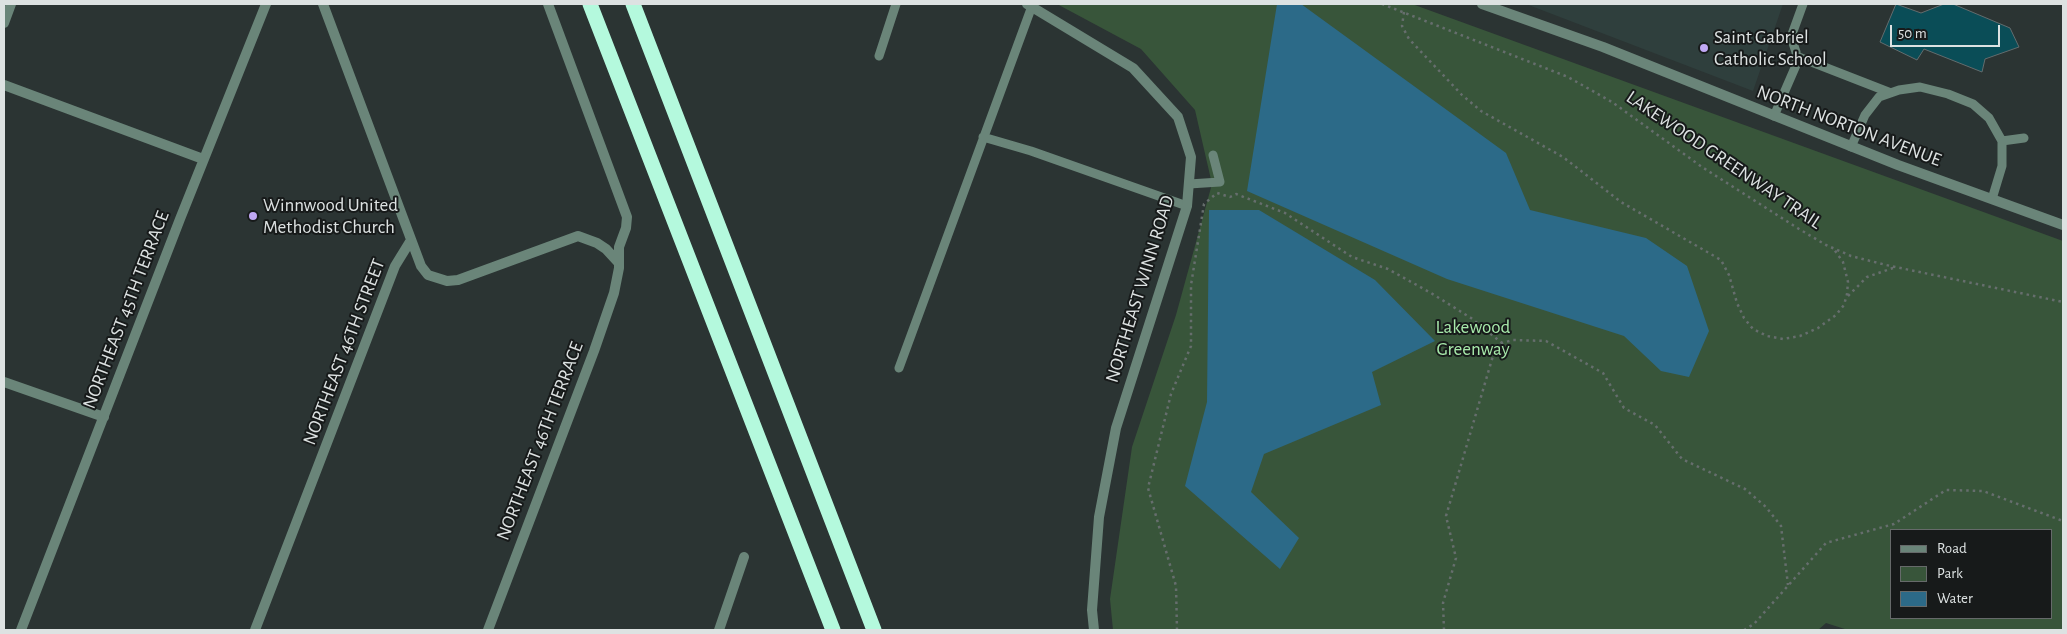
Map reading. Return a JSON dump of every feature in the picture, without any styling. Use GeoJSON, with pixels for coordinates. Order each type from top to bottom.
{"type":"FeatureCollection","features":[{"type":"Feature","properties":{"kind":"highway"},"geometry":{"type":"LineString","coordinates":[[590,4],[833,630]]}},
{"type":"Feature","properties":{"kind":"highway"},"geometry":{"type":"LineString","coordinates":[[633,4],[874,630]]}},
{"type":"Feature","properties":{"kind":"street"},"geometry":{"type":"LineString","coordinates":[[4,23],[11,4]]}},
{"type":"Feature","properties":{"kind":"street","name":"NORTHEAST 45TH TERRACE"},"geometry":{"type":"LineString","coordinates":[[21,630],[203,159],[266,4]]}},
{"type":"Feature","properties":{"kind":"street"},"geometry":{"type":"LineString","coordinates":[[323,4],[421,266],[428,275],[447,280],[458,280],[578,236],[601,246],[618,262]]}},
{"type":"Feature","properties":{"kind":"street","name":"NORTHEAST 46TH TERRACE"},"geometry":{"type":"LineString","coordinates":[[488,630],[594,351],[614,293],[619,268],[619,247],[626,228],[627,218],[548,4]]}},
{"type":"Feature","properties":{"kind":"street","name":"NORTH NORTON AVENUE"},"geometry":{"type":"LineString","coordinates":[[1482,4],[1603,47],[1851,147],[2063,225]]}},
{"type":"Feature","properties":{"kind":"street","name":"NORTHEAST WINN ROAD"},"geometry":{"type":"LineString","coordinates":[[1029,5],[1133,68],[1178,117],[1191,157],[1187,206],[1116,428],[1099,517],[1092,610],[1094,630]]}},
{"type":"Feature","properties":{"kind":"street"},"geometry":{"type":"LineString","coordinates":[[4,84],[203,159]]}},
{"type":"Feature","properties":{"kind":"street","name":"NORTHEAST 46TH STREET"},"geometry":{"type":"LineString","coordinates":[[255,630],[395,266],[411,240]]}},
{"type":"Feature","properties":{"kind":"street"},"geometry":{"type":"LineString","coordinates":[[4,382],[104,417]]}},
{"type":"Feature","properties":{"kind":"street"},"geometry":{"type":"LineString","coordinates":[[719,630],[744,557]]}},
{"type":"Feature","properties":{"kind":"lane"},"geometry":{"type":"LineString","coordinates":[[878,56],[896,4]]}},
{"type":"Feature","properties":{"kind":"lane"},"geometry":{"type":"LineString","coordinates":[[1774,116],[1797,63],[1791,37],[1803,4]]}},
{"type":"Feature","properties":{"kind":"lane"},"geometry":{"type":"LineString","coordinates":[[899,368],[1029,5]]}},
{"type":"Feature","properties":{"kind":"lane"},"geometry":{"type":"LineString","coordinates":[[1796,56],[1891,93]]}},
{"type":"Feature","properties":{"kind":"lane"},"geometry":{"type":"LineString","coordinates":[[1851,147],[1865,115],[1879,97],[1899,90],[1920,87],[1948,94],[1973,104],[1989,118],[2002,141],[2002,166],[1992,200]]}},
{"type":"Feature","properties":{"kind":"lane"},"geometry":{"type":"LineString","coordinates":[[983,137],[1031,151],[1187,206]]}},
{"type":"Feature","properties":{"kind":"lane"},"geometry":{"type":"LineString","coordinates":[[2002,141],[2024,138]]}},
{"type":"Feature","properties":{"kind":"lane"},"geometry":{"type":"LineString","coordinates":[[1189,184],[1220,182],[1213,155]]}},
{"type":"Feature","properties":{"kind":"path","name":"LAKEWOOD GREENWAY TRAIL"},"geometry":{"type":"LineString","coordinates":[[1382,4],[1561,74],[1588,87],[1612,102],[1702,167],[1799,230],[1851,256],[1894,267],[2063,302]]}},
{"type":"Feature","properties":{"kind":"path"},"geometry":{"type":"LineString","coordinates":[[1404,12],[1402,26],[1409,39],[1462,95],[1481,111],[1563,158],[1621,202],[1722,260],[1730,275],[1737,303],[1744,318],[1753,329],[1767,336],[1783,339],[1800,336],[1818,328],[1836,315],[1857,285],[1867,277],[1894,267]]}},
{"type":"Feature","properties":{"kind":"path"},"geometry":{"type":"LineString","coordinates":[[1178,630],[1176,586],[1148,488],[1171,394],[1191,346],[1191,286],[1204,204],[1217,194],[1230,198],[1236,194],[1285,213],[1352,257],[1388,269],[1472,318],[1502,343]]}},
{"type":"Feature","properties":{"kind":"path"},"geometry":{"type":"LineString","coordinates":[[1833,248],[1843,262],[1848,282],[1846,299]]}},
{"type":"Feature","properties":{"kind":"path"},"geometry":{"type":"LineString","coordinates":[[1444,630],[1443,603],[1456,558],[1446,516],[1495,349],[1502,343],[1513,340],[1546,341],[1602,374],[1624,408],[1655,425],[1682,459],[1745,489],[1766,507],[1781,526],[1788,585]]}},
{"type":"Feature","properties":{"kind":"path"},"geometry":{"type":"LineString","coordinates":[[1744,630],[1754,624],[1826,543],[1894,524],[1946,490],[1982,491],[2063,521]]}},
{"type":"Feature","properties":{"kind":"shaded area","name":"Saint Gabriel Catholic School"},"geometry":{"type":"Polygon","coordinates":[[[1526,4],[1783,4],[1753,91],[1526,4]]]}},
{"type":"Feature","properties":{"kind":"green space","name":"Lakewood Greenway"},"geometry":{"type":"Polygon","coordinates":[[[1057,4],[1412,4],[2063,241],[2063,630],[1848,630],[1826,623],[1818,630],[1113,630],[1110,599],[1132,447],[1176,315],[1212,184],[1195,110],[1141,49],[1057,4]]]}},
{"type":"Feature","properties":{"kind":"water"},"geometry":{"type":"Polygon","coordinates":[[[1277,4],[1301,4],[1506,153],[1530,210],[1646,238],[1687,266],[1709,331],[1689,377],[1661,371],[1624,336],[1447,279],[1247,191],[1277,4]]]}},
{"type":"Feature","properties":{"kind":"water"},"geometry":{"type":"Polygon","coordinates":[[[1209,210],[1259,210],[1375,280],[1435,341],[1372,372],[1381,405],[1264,454],[1251,492],[1299,538],[1280,569],[1185,486],[1207,402],[1209,210]]]}},
{"type":"Feature","properties":{"kind":"building"},"geometry":{"type":"Polygon","coordinates":[[[1896,4],[1921,13],[1944,4],[1953,4],[2010,28],[2019,47],[1985,59],[1982,72],[1924,49],[1917,60],[1880,42],[1896,4]]]}},
{"type":"Feature","properties":{"kind":"place","name":"Saint Gabriel Catholic School"},"geometry":{"type":"Point","coordinates":[1704,48]}},
{"type":"Feature","properties":{"kind":"place","name":"Winnwood United Methodist Church"},"geometry":{"type":"Point","coordinates":[253,216]}}]}
